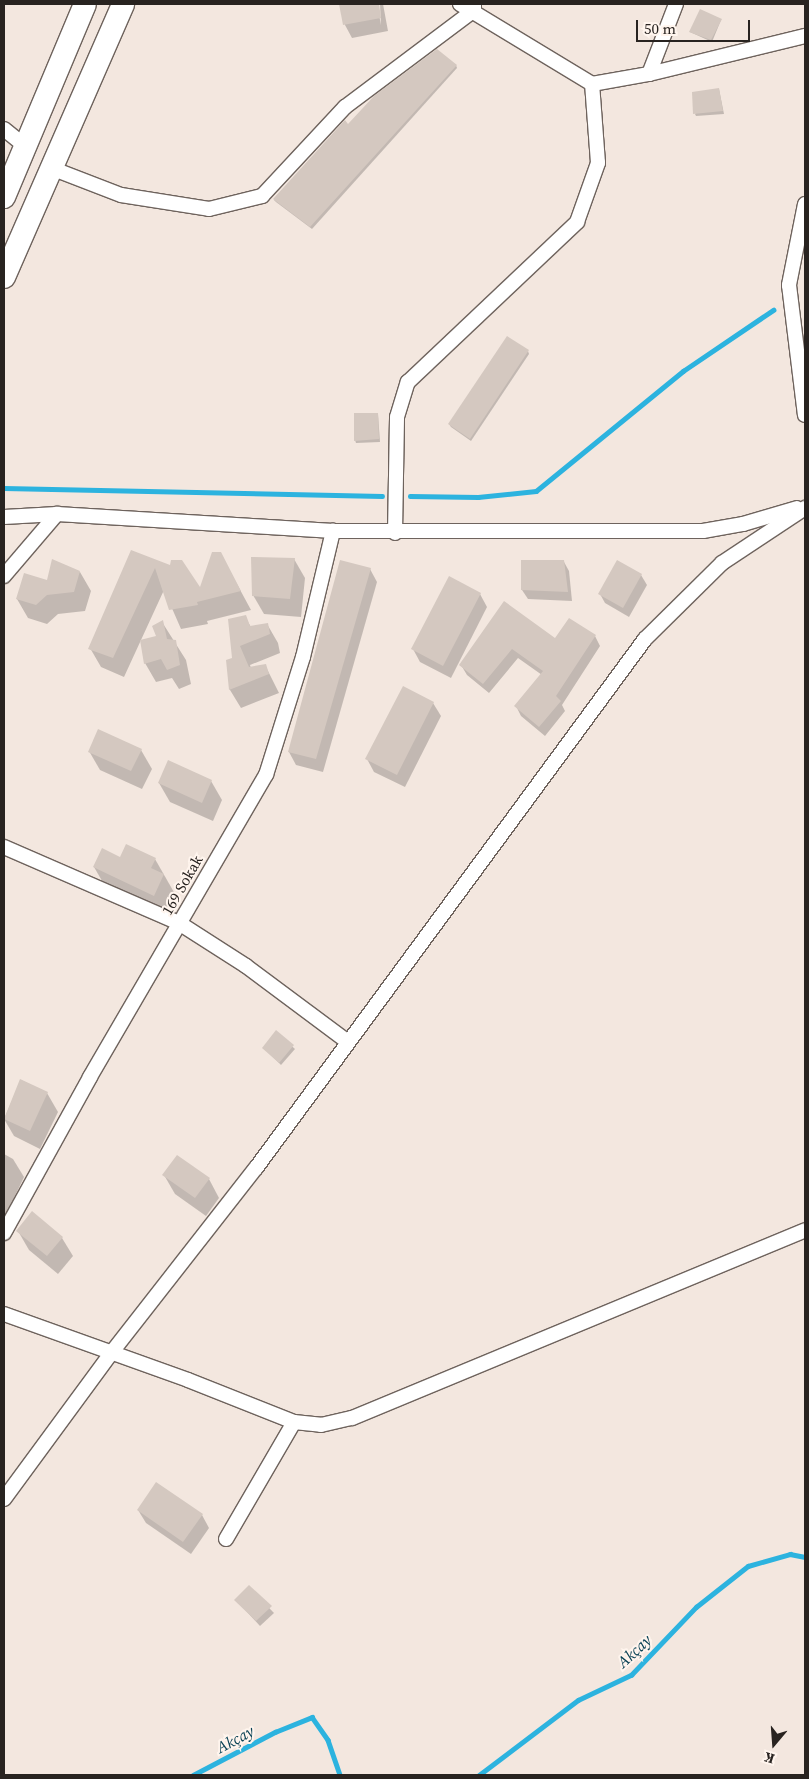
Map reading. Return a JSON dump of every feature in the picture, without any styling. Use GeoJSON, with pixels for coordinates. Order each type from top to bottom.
{"type":"FeatureCollection","features":[{"type":"Feature","properties":{"kind":"highway"},"geometry":{"type":"LineString","coordinates":[[4,197],[85,4]]}},
{"type":"Feature","properties":{"kind":"highway"},"geometry":{"type":"LineString","coordinates":[[4,277],[123,4]]}},
{"type":"Feature","properties":{"kind":"street"},"geometry":{"type":"LineString","coordinates":[[460,4],[474,7],[592,84],[649,74],[805,36]]}},
{"type":"Feature","properties":{"kind":"street"},"geometry":{"type":"LineString","coordinates":[[649,74],[676,4]]}},
{"type":"Feature","properties":{"kind":"street"},"geometry":{"type":"LineString","coordinates":[[51,168],[121,195],[209,210],[262,196],[345,107],[474,7]]}},
{"type":"Feature","properties":{"kind":"street"},"geometry":{"type":"LineString","coordinates":[[395,533],[397,416],[408,382],[577,222],[598,163],[592,84]]}},
{"type":"Feature","properties":{"kind":"street"},"geometry":{"type":"LineString","coordinates":[[4,129],[25,146]]}},
{"type":"Feature","properties":{"kind":"street"},"geometry":{"type":"LineString","coordinates":[[805,204],[789,285],[799,325],[805,415]]}},
{"type":"Feature","properties":{"kind":"street"},"geometry":{"type":"LineString","coordinates":[[4,517],[58,514],[333,532],[703,531],[743,524],[805,507]]}},
{"type":"Feature","properties":{"kind":"street"},"geometry":{"type":"LineString","coordinates":[[4,1499],[112,1352],[256,1168],[645,639],[722,563],[805,507]]}},
{"type":"Feature","properties":{"kind":"street"},"geometry":{"type":"LineString","coordinates":[[4,576],[58,514]]}},
{"type":"Feature","properties":{"kind":"street","name":"169 Sokak"},"geometry":{"type":"LineString","coordinates":[[4,1233],[179,923],[266,775],[302,657],[333,532]]}},
{"type":"Feature","properties":{"kind":"street"},"geometry":{"type":"LineString","coordinates":[[4,847],[179,923],[246,966],[348,1042]]}},
{"type":"Feature","properties":{"kind":"street"},"geometry":{"type":"LineString","coordinates":[[4,1314],[112,1352],[294,1422],[322,1425],[352,1418],[805,1230]]}},
{"type":"Feature","properties":{"kind":"street"},"geometry":{"type":"LineString","coordinates":[[226,1539],[294,1422]]}},
{"type":"Feature","properties":{"kind":"building"},"geometry":{"type":"Polygon","coordinates":[[[339,4],[379,4],[381,18],[343,25],[339,4]]]}},
{"type":"Feature","properties":{"kind":"building"},"geometry":{"type":"Polygon","coordinates":[[[700,9],[722,19],[711,40],[689,32],[700,9]]]}},
{"type":"Feature","properties":{"kind":"building"},"geometry":{"type":"Polygon","coordinates":[[[437,49],[457,65],[310,227],[273,199],[345,120],[348,124],[374,96],[437,49]]]}},
{"type":"Feature","properties":{"kind":"building"},"geometry":{"type":"Polygon","coordinates":[[[719,88],[723,111],[693,114],[692,92],[719,88]]]}},
{"type":"Feature","properties":{"kind":"building"},"geometry":{"type":"Polygon","coordinates":[[[507,336],[529,350],[470,439],[448,424],[507,336]]]}},
{"type":"Feature","properties":{"kind":"building"},"geometry":{"type":"Polygon","coordinates":[[[354,413],[378,413],[379,439],[354,441],[354,413]]]}},
{"type":"Feature","properties":{"kind":"building"},"geometry":{"type":"Polygon","coordinates":[[[131,550],[170,565],[171,560],[182,560],[200,587],[212,552],[221,552],[241,591],[197,602],[198,605],[169,610],[155,568],[113,658],[88,649],[131,550]]]}},
{"type":"Feature","properties":{"kind":"building"},"geometry":{"type":"Polygon","coordinates":[[[251,557],[295,558],[290,599],[252,596],[251,557]]]}},
{"type":"Feature","properties":{"kind":"building"},"geometry":{"type":"Polygon","coordinates":[[[52,559],[80,571],[74,592],[47,595],[36,605],[16,599],[24,573],[47,580],[52,559]]]}},
{"type":"Feature","properties":{"kind":"building"},"geometry":{"type":"Polygon","coordinates":[[[340,560],[371,568],[316,759],[288,752],[340,560]]]}},
{"type":"Feature","properties":{"kind":"building"},"geometry":{"type":"Polygon","coordinates":[[[521,560],[564,560],[568,592],[521,590],[521,560]]]}},
{"type":"Feature","properties":{"kind":"building"},"geometry":{"type":"Polygon","coordinates":[[[617,560],[642,574],[623,608],[598,594],[617,560]]]}},
{"type":"Feature","properties":{"kind":"building"},"geometry":{"type":"Polygon","coordinates":[[[449,576],[481,593],[443,666],[411,649],[449,576]]]}},
{"type":"Feature","properties":{"kind":"building"},"geometry":{"type":"Polygon","coordinates":[[[504,601],[555,638],[569,618],[596,635],[556,696],[561,701],[539,727],[514,706],[543,671],[512,649],[483,684],[459,665],[504,601]]]}},
{"type":"Feature","properties":{"kind":"building"},"geometry":{"type":"Polygon","coordinates":[[[246,615],[250,626],[268,623],[270,634],[240,646],[249,667],[266,664],[269,674],[229,690],[226,660],[232,658],[228,619],[246,615]]]}},
{"type":"Feature","properties":{"kind":"building"},"geometry":{"type":"Polygon","coordinates":[[[163,620],[167,639],[176,640],[180,665],[167,670],[161,659],[144,664],[140,640],[156,636],[152,626],[163,620]]]}},
{"type":"Feature","properties":{"kind":"building"},"geometry":{"type":"Polygon","coordinates":[[[403,686],[434,702],[397,775],[365,759],[403,686]]]}},
{"type":"Feature","properties":{"kind":"building"},"geometry":{"type":"Polygon","coordinates":[[[98,729],[142,749],[131,771],[88,752],[98,729]]]}},
{"type":"Feature","properties":{"kind":"building"},"geometry":{"type":"Polygon","coordinates":[[[168,760],[212,780],[202,803],[158,783],[168,760]]]}},
{"type":"Feature","properties":{"kind":"building"},"geometry":{"type":"Polygon","coordinates":[[[126,844],[156,858],[151,868],[164,874],[154,896],[93,867],[102,848],[120,857],[126,844]]]}},
{"type":"Feature","properties":{"kind":"building"},"geometry":{"type":"Polygon","coordinates":[[[276,1030],[294,1045],[279,1063],[262,1048],[276,1030]]]}},
{"type":"Feature","properties":{"kind":"building"},"geometry":{"type":"Polygon","coordinates":[[[20,1079],[48,1092],[30,1131],[4,1119],[20,1079]]]}},
{"type":"Feature","properties":{"kind":"building"},"geometry":{"type":"Polygon","coordinates":[[[177,1155],[210,1178],[195,1198],[162,1175],[177,1155]]]}},
{"type":"Feature","properties":{"kind":"building"},"geometry":{"type":"Polygon","coordinates":[[[32,1211],[63,1237],[47,1256],[16,1231],[32,1211]]]}},
{"type":"Feature","properties":{"kind":"building"},"geometry":{"type":"Polygon","coordinates":[[[156,1482],[203,1514],[183,1542],[137,1510],[156,1482]]]}},
{"type":"Feature","properties":{"kind":"building"},"geometry":{"type":"Polygon","coordinates":[[[249,1585],[272,1606],[256,1621],[234,1600],[249,1585]]]}},
{"type":"Feature","properties":{"kind":"waterway"},"geometry":{"type":"LineString","coordinates":[[410,496],[478,497],[536,491],[683,371],[773,310]]}},
{"type":"Feature","properties":{"kind":"waterway"},"geometry":{"type":"LineString","coordinates":[[4,488],[382,496]]}},
{"type":"Feature","properties":{"kind":"waterway","name":"Akçay"},"geometry":{"type":"LineString","coordinates":[[479,1775],[578,1700],[631,1675],[696,1607],[748,1566],[790,1554],[805,1557]]}},
{"type":"Feature","properties":{"kind":"waterway","name":"Akçay"},"geometry":{"type":"LineString","coordinates":[[193,1775],[275,1732],[312,1717],[328,1740],[340,1775]]}}]}
